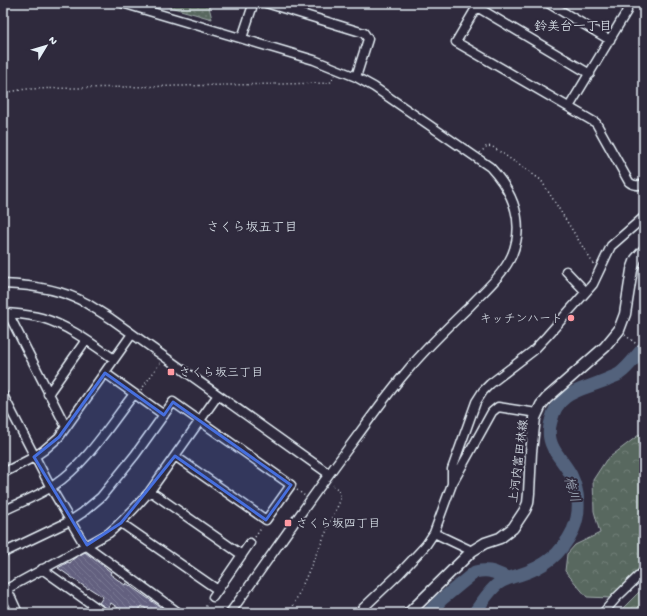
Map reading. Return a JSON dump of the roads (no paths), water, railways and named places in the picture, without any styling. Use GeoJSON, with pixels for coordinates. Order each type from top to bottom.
{"type":"FeatureCollection","features":[{"type":"Feature","properties":{"kind":"main road","name":"上河内富田林線"},"geometry":{"type":"LineString","coordinates":[[410,613],[472,551],[479,546],[507,534],[525,510],[528,503],[531,452],[536,413],[547,398],[605,347],[619,330],[625,314],[632,270],[636,260],[644,250]]}},
{"type":"Feature","properties":{"kind":"street"},"geometry":{"type":"LineString","coordinates":[[122,3],[314,60],[337,68],[356,77],[374,87],[490,167],[500,178],[513,202],[517,214],[518,228],[516,242],[512,254],[500,275],[406,371],[327,477],[230,613]]}},
{"type":"Feature","properties":{"kind":"street"},"geometry":{"type":"LineString","coordinates":[[242,38],[253,5],[256,3]]}},
{"type":"Feature","properties":{"kind":"street"},"geometry":{"type":"LineString","coordinates":[[266,3],[364,33],[368,39],[356,77]]}},
{"type":"Feature","properties":{"kind":"street"},"geometry":{"type":"LineString","coordinates":[[548,3],[610,40]]}},
{"type":"Feature","properties":{"kind":"street"},"geometry":{"type":"LineString","coordinates":[[569,108],[627,11],[624,3]]}},
{"type":"Feature","properties":{"kind":"street"},"geometry":{"type":"LineString","coordinates":[[590,74],[478,5],[456,42],[596,123],[629,182],[638,186],[644,184]]}},
{"type":"Feature","properties":{"kind":"street"},"geometry":{"type":"LineString","coordinates":[[452,484],[452,469],[476,402],[483,391],[533,351],[593,284],[611,246],[644,217]]}},
{"type":"Feature","properties":{"kind":"street"},"geometry":{"type":"LineString","coordinates":[[566,270],[586,292]]}},
{"type":"Feature","properties":{"kind":"street"},"geometry":{"type":"LineString","coordinates":[[3,284],[47,288],[86,303],[218,395],[327,477]]}},
{"type":"Feature","properties":{"kind":"street"},"geometry":{"type":"LineString","coordinates":[[66,428],[8,313],[42,318],[71,330],[114,359]]}},
{"type":"Feature","properties":{"kind":"street"},"geometry":{"type":"LineString","coordinates":[[3,473],[34,457],[59,437],[132,334]]}},
{"type":"Feature","properties":{"kind":"street"},"geometry":{"type":"LineString","coordinates":[[48,394],[86,340]]}},
{"type":"Feature","properties":{"kind":"street"},"geometry":{"type":"LineString","coordinates":[[105,373],[164,416]]}},
{"type":"Feature","properties":{"kind":"street"},"geometry":{"type":"LineString","coordinates":[[3,395],[34,457],[84,544],[178,613]]}},
{"type":"Feature","properties":{"kind":"street"},"geometry":{"type":"LineString","coordinates":[[3,511],[51,488],[79,465],[135,395]]}},
{"type":"Feature","properties":{"kind":"street"},"geometry":{"type":"LineString","coordinates":[[18,613],[5,590],[87,546],[109,533],[122,523],[150,491],[218,395]]}},
{"type":"Feature","properties":{"kind":"street"},"geometry":{"type":"LineString","coordinates":[[3,553],[82,514],[101,497],[135,455],[173,402],[291,485],[266,520],[175,456]]}},
{"type":"Feature","properties":{"kind":"street"},"geometry":{"type":"LineString","coordinates":[[358,613],[415,558],[434,533],[452,484],[492,412],[498,407],[536,413]]}},
{"type":"Feature","properties":{"kind":"street"},"geometry":{"type":"LineString","coordinates":[[150,491],[242,555]]}},
{"type":"Feature","properties":{"kind":"street"},"geometry":{"type":"LineString","coordinates":[[122,523],[216,593],[250,543]]}},
{"type":"Feature","properties":{"kind":"street"},"geometry":{"type":"LineString","coordinates":[[434,533],[472,551]]}},
{"type":"Feature","properties":{"kind":"street"},"geometry":{"type":"LineString","coordinates":[[42,569],[104,613]]}},
{"type":"Feature","properties":{"kind":"street"},"geometry":{"type":"LineString","coordinates":[[603,613],[616,597],[644,572]]}},
{"type":"Feature","properties":{"kind":"waterway","name":"梅川"},"geometry":{"type":"LineString","coordinates":[[474,613],[489,593],[499,583],[506,579],[528,572],[551,559],[568,539],[576,523],[578,509],[576,488],[570,473],[553,448],[549,435],[554,411],[559,403],[573,392],[619,374],[629,365],[644,347]]}},
{"type":"Feature","properties":{"kind":"waterway","name":"梅川"},"geometry":{"type":"LineString","coordinates":[[429,613],[441,600],[475,572],[489,571],[509,578]]}},
{"type":"Feature","properties":{"kind":"place","name":"キッチンハート"},"geometry":{"type":"Point","coordinates":[571,318]}},
{"type":"Feature","properties":{"kind":"place","name":"さくら坂三丁目"},"geometry":{"type":"Point","coordinates":[171,372]}},
{"type":"Feature","properties":{"kind":"place","name":"さくら坂四丁目"},"geometry":{"type":"Point","coordinates":[288,523]}},
{"type":"Feature","properties":{"kind":"district","name":"鈴美台一丁目"},"geometry":{"type":"Point","coordinates":[573,25]}},
{"type":"Feature","properties":{"kind":"district","name":"さくら坂五丁目"},"geometry":{"type":"Point","coordinates":[252,226]}}]}
